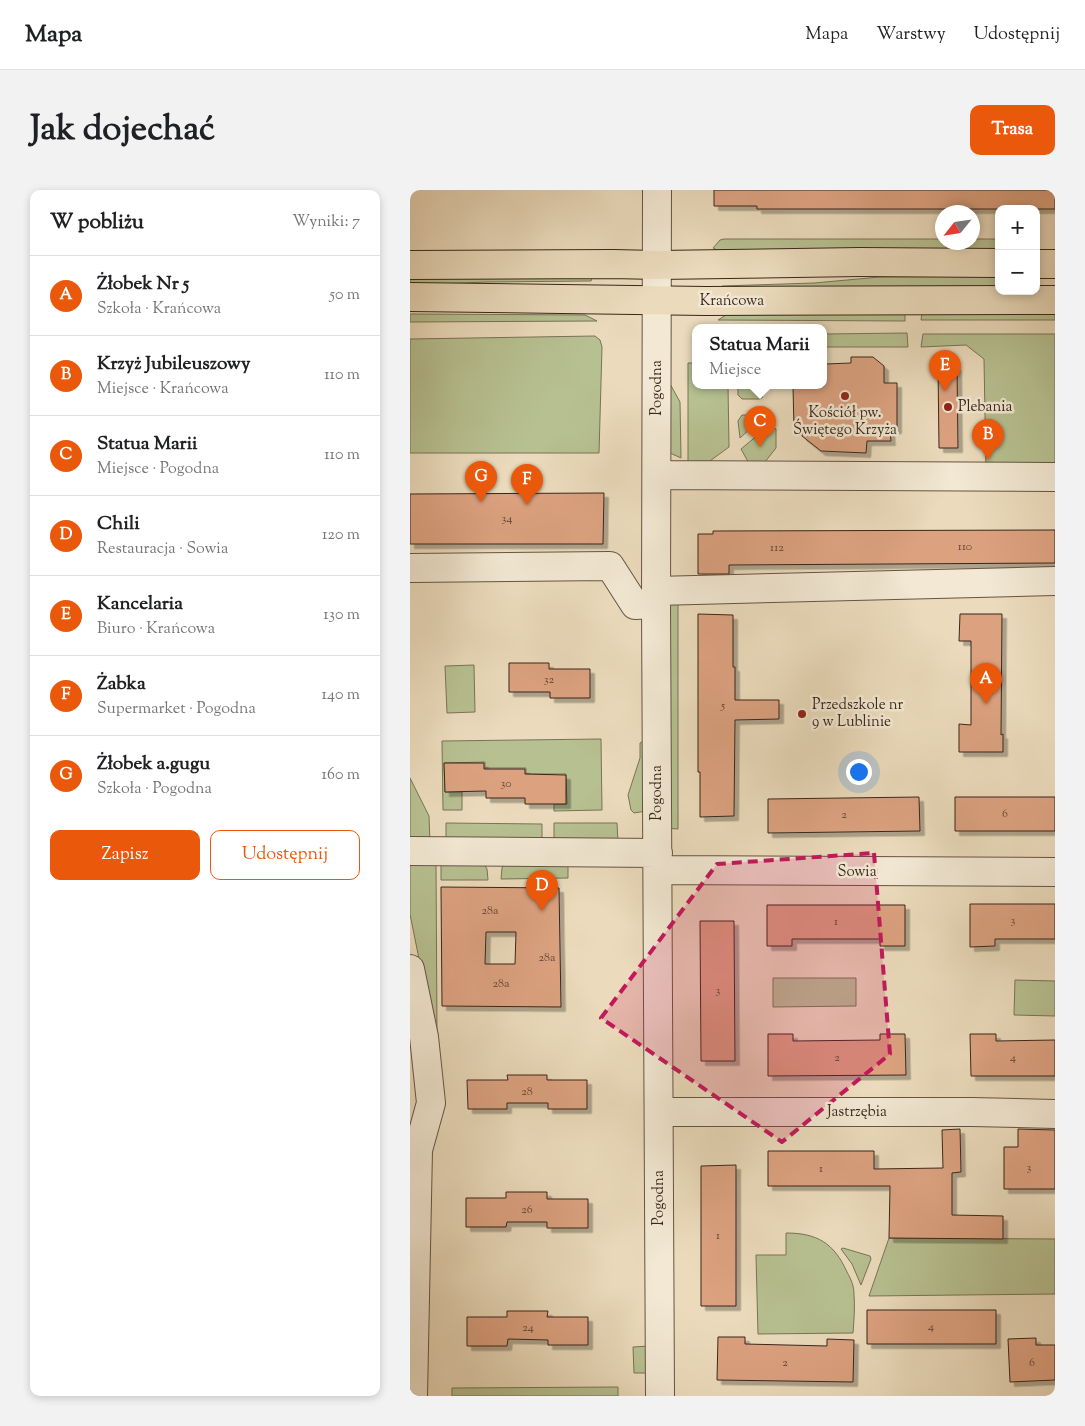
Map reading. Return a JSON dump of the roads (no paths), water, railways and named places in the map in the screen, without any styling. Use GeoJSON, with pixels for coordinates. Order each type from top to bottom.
{"type":"FeatureCollection","features":[{"type":"Feature","properties":{"kind":"main road"},"geometry":{"type":"LineString","coordinates":[[410,265],[995,263]]}},
{"type":"Feature","properties":{"kind":"main road"},"geometry":{"type":"LineString","coordinates":[[1040,264],[1055,264]]}},
{"type":"Feature","properties":{"kind":"main road","name":"Krańcowa"},"geometry":{"type":"LineString","coordinates":[[410,297],[657,301],[1055,300]]}},
{"type":"Feature","properties":{"kind":"street","name":"Pogodna"},"geometry":{"type":"LineString","coordinates":[[657,190],[656,598],[660,1396]]}},
{"type":"Feature","properties":{"kind":"street"},"geometry":{"type":"LineString","coordinates":[[657,475],[1055,477]]}},
{"type":"Feature","properties":{"kind":"street"},"geometry":{"type":"LineString","coordinates":[[410,568],[610,566],[635,605],[656,598],[1055,581]]}},
{"type":"Feature","properties":{"kind":"street","name":"Sowia"},"geometry":{"type":"LineString","coordinates":[[410,851],[658,862],[1055,872]]}},
{"type":"Feature","properties":{"kind":"street"},"geometry":{"type":"LineString","coordinates":[[410,969],[424,1037],[431,1103],[418,1150],[413,1396]]}},
{"type":"Feature","properties":{"kind":"street","name":"Jastrzębia"},"geometry":{"type":"LineString","coordinates":[[659,1112],[972,1112],[1055,1114]]}},
{"type":"Feature","properties":{"kind":"place","name":"Kancelaria"},"geometry":{"type":"Point","coordinates":[945,391]}},
{"type":"Feature","properties":{"kind":"place","name":"Kościół pw. Świętego Krzyża"},"geometry":{"type":"Point","coordinates":[845,396]}},
{"type":"Feature","properties":{"kind":"place","name":"Plebania"},"geometry":{"type":"Point","coordinates":[948,407]}},
{"type":"Feature","properties":{"kind":"place","name":"Statua Marii"},"geometry":{"type":"Point","coordinates":[760,447]}},
{"type":"Feature","properties":{"kind":"place","name":"Krzyż Jubileuszowy"},"geometry":{"type":"Point","coordinates":[988,460]}},
{"type":"Feature","properties":{"kind":"place","name":"Żłobek a.gugu"},"geometry":{"type":"Point","coordinates":[481,502]}},
{"type":"Feature","properties":{"kind":"place","name":"Żabka"},"geometry":{"type":"Point","coordinates":[527,505]}},
{"type":"Feature","properties":{"kind":"place","name":"Żłobek Nr 5"},"geometry":{"type":"Point","coordinates":[986,704]}},
{"type":"Feature","properties":{"kind":"place","name":"Przedszkole nr 9 w Lublinie"},"geometry":{"type":"Point","coordinates":[802,714]}},
{"type":"Feature","properties":{"kind":"place","name":"Chili"},"geometry":{"type":"Point","coordinates":[542,911]}}]}
